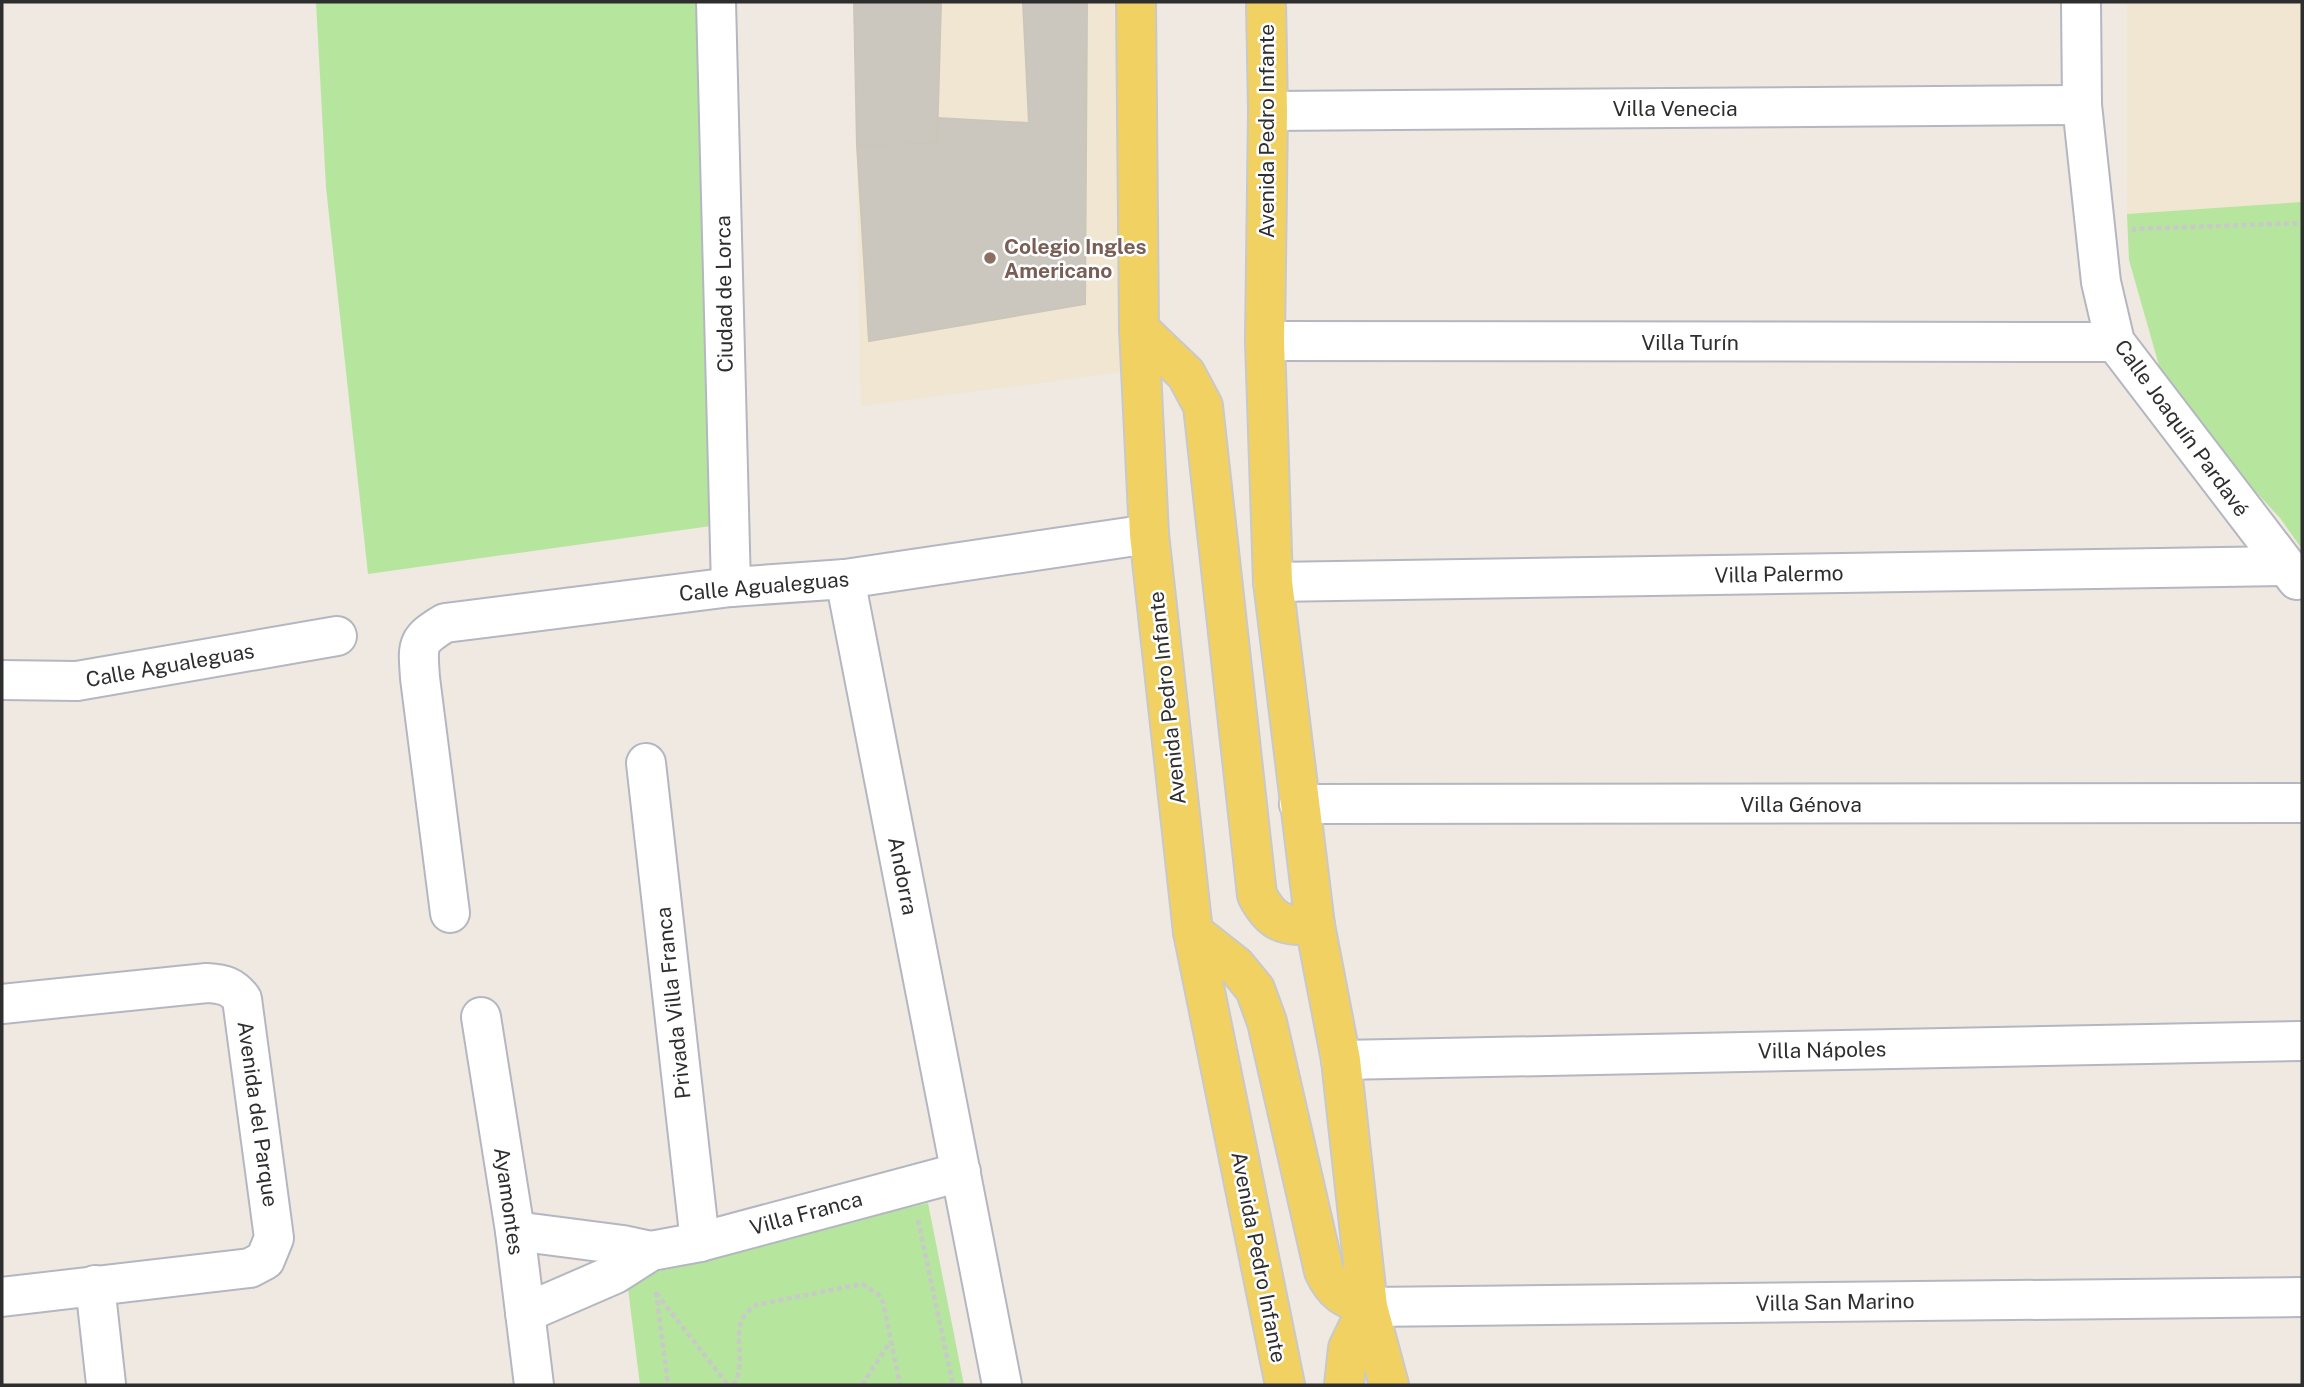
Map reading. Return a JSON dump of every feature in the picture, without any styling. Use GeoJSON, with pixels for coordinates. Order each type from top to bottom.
{"type":"FeatureCollection","features":[{"type":"Feature","properties":{"kind":"main road","name":"Avenida Pedro Infante"},"geometry":{"type":"LineString","coordinates":[[1136,2],[1139,329],[1149,534],[1193,932],[1285,1385]]}},
{"type":"Feature","properties":{"kind":"main road","name":"Avenida Pedro Infante"},"geometry":{"type":"LineString","coordinates":[[1266,2],[1268,111],[1265,341],[1273,582],[1315,925],[1341,1060],[1368,1307],[1389,1385]]}},
{"type":"Feature","properties":{"kind":"main road"},"geometry":{"type":"LineString","coordinates":[[1139,329],[1186,374],[1203,406],[1257,895],[1269,916],[1280,922],[1291,926],[1315,925]]}},
{"type":"Feature","properties":{"kind":"main road"},"geometry":{"type":"LineString","coordinates":[[1193,932],[1236,965],[1255,989],[1267,1022],[1324,1271],[1329,1283],[1341,1296],[1368,1307],[1348,1348],[1344,1385]]}},
{"type":"Feature","properties":{"kind":"street","name":"Ciudad de Lorca"},"geometry":{"type":"LineString","coordinates":[[716,2],[731,587]]}},
{"type":"Feature","properties":{"kind":"street","name":"Calle Joaquín Pardavé"},"geometry":{"type":"LineString","coordinates":[[2081,2],[2082,105],[2101,282],[2115,342],[2294,576]]}},
{"type":"Feature","properties":{"kind":"street","name":"Villa Venecia"},"geometry":{"type":"LineString","coordinates":[[1268,111],[2082,105]]}},
{"type":"Feature","properties":{"kind":"street","name":"Villa Turín"},"geometry":{"type":"LineString","coordinates":[[1265,341],[2115,342]]}},
{"type":"Feature","properties":{"kind":"street","name":"Calle Agualeguas"},"geometry":{"type":"LineString","coordinates":[[450,913],[418,647],[427,634],[445,623],[731,587],[845,579],[1149,534]]}},
{"type":"Feature","properties":{"kind":"street","name":"Villa Palermo"},"geometry":{"type":"LineString","coordinates":[[1273,582],[2294,576]]}},
{"type":"Feature","properties":{"kind":"street","name":"Andorra"},"geometry":{"type":"LineString","coordinates":[[845,579],[1002,1385]]}},
{"type":"Feature","properties":{"kind":"street","name":"Calle Agualeguas"},"geometry":{"type":"LineString","coordinates":[[2,680],[77,681],[337,636]]}},
{"type":"Feature","properties":{"kind":"street","name":"Privada Villa Franca"},"geometry":{"type":"LineString","coordinates":[[646,763],[700,1242]]}},
{"type":"Feature","properties":{"kind":"street","name":"Villa Génova"},"geometry":{"type":"LineString","coordinates":[[1299,804],[2302,803]]}},
{"type":"Feature","properties":{"kind":"street","name":"Avenida del Parque"},"geometry":{"type":"LineString","coordinates":[[2,1003],[207,983],[232,987],[242,999],[274,1238],[265,1260],[250,1268],[2,1297]]}},
{"type":"Feature","properties":{"kind":"street","name":"Ayamontes"},"geometry":{"type":"LineString","coordinates":[[481,1017],[514,1231],[534,1385]]}},
{"type":"Feature","properties":{"kind":"street","name":"Villa Nápoles"},"geometry":{"type":"LineString","coordinates":[[1341,1060],[2302,1041]]}},
{"type":"Feature","properties":{"kind":"street","name":"Villa Franca"},"geometry":{"type":"LineString","coordinates":[[525,1313],[615,1274],[652,1251],[700,1242],[961,1172]]}},
{"type":"Feature","properties":{"kind":"street","name":"Villa Franca"},"geometry":{"type":"LineString","coordinates":[[514,1231],[652,1251]]}},
{"type":"Feature","properties":{"kind":"street"},"geometry":{"type":"LineString","coordinates":[[95,1285],[106,1384]]}},
{"type":"Feature","properties":{"kind":"street","name":"Villa San Marino"},"geometry":{"type":"LineString","coordinates":[[1368,1307],[2302,1297]]}},
{"type":"Feature","properties":{"kind":"path"},"geometry":{"type":"LineString","coordinates":[[2134,229],[2302,223]]}},
{"type":"Feature","properties":{"kind":"path"},"geometry":{"type":"LineString","coordinates":[[911,1185],[953,1385]]}},
{"type":"Feature","properties":{"kind":"path"},"geometry":{"type":"LineString","coordinates":[[652,1251],[668,1385]]}},
{"type":"Feature","properties":{"kind":"path"},"geometry":{"type":"LineString","coordinates":[[656,1292],[730,1385],[736,1381],[738,1372],[741,1322],[756,1305],[863,1284],[878,1294],[883,1302],[900,1385]]}},
{"type":"Feature","properties":{"kind":"path"},"geometry":{"type":"LineString","coordinates":[[862,1385],[891,1341]]}},
{"type":"Feature","properties":{"kind":"shaded area","name":"Colegio Ingles Americano"},"geometry":{"type":"Polygon","coordinates":[[[854,2],[1114,2],[1124,372],[861,406],[854,2]]]}},
{"type":"Feature","properties":{"kind":"shaded area"},"geometry":{"type":"Polygon","coordinates":[[[2127,2],[2302,2],[2302,202],[2127,214],[2127,2]]]}},
{"type":"Feature","properties":{"kind":"green space"},"geometry":{"type":"Polygon","coordinates":[[[316,2],[696,2],[725,524],[368,574],[326,187],[316,2]]]}},
{"type":"Feature","properties":{"kind":"green space"},"geometry":{"type":"Polygon","coordinates":[[[2302,202],[2302,549],[2280,518],[2168,397],[2129,260],[2127,214],[2302,202]]]}},
{"type":"Feature","properties":{"kind":"green space"},"geometry":{"type":"Polygon","coordinates":[[[928,1203],[964,1385],[640,1385],[626,1272],[928,1203]]]}},
{"type":"Feature","properties":{"kind":"building"},"geometry":{"type":"Polygon","coordinates":[[[854,2],[941,2],[937,143],[857,145],[854,2]]]}},
{"type":"Feature","properties":{"kind":"building"},"geometry":{"type":"Polygon","coordinates":[[[1023,2],[1087,2],[1085,304],[869,341],[857,145],[937,143],[938,118],[1029,123],[1023,2]]]}},
{"type":"Feature","properties":{"kind":"place","name":"Colegio Ingles Americano"},"geometry":{"type":"Point","coordinates":[990,258]}}]}
